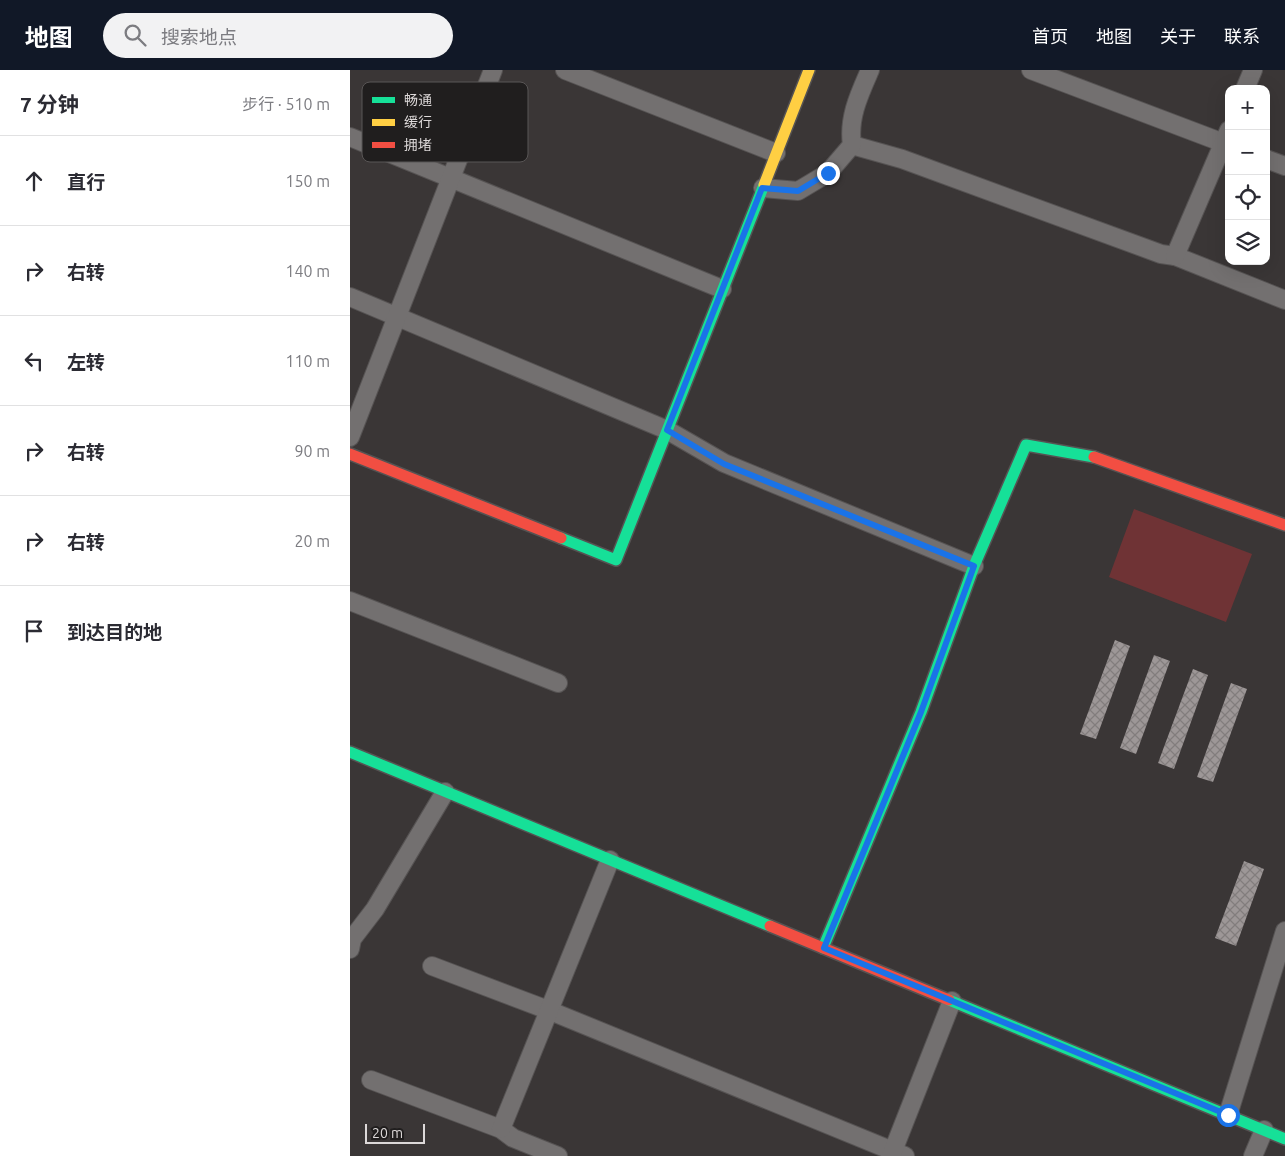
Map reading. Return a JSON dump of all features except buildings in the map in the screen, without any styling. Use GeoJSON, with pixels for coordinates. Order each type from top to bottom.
{"type":"FeatureCollection","features":[{"type":"Feature","properties":{"kind":"street"},"geometry":{"type":"LineString","coordinates":[[488,82],[493,70]]}},
{"type":"Feature","properties":{"kind":"street"},"geometry":{"type":"LineString","coordinates":[[565,70],[776,153]]}},
{"type":"Feature","properties":{"kind":"street"},"geometry":{"type":"LineString","coordinates":[[350,454],[616,560],[809,70]]}},
{"type":"Feature","properties":{"kind":"street"},"geometry":{"type":"LineString","coordinates":[[852,146],[849,130],[856,102],[870,70]]}},
{"type":"Feature","properties":{"kind":"street"},"geometry":{"type":"LineString","coordinates":[[1031,70],[1225,138]]}},
{"type":"Feature","properties":{"kind":"street"},"geometry":{"type":"LineString","coordinates":[[1247,85],[1253,70]]}},
{"type":"Feature","properties":{"kind":"street"},"geometry":{"type":"LineString","coordinates":[[350,137],[362,142]]}},
{"type":"Feature","properties":{"kind":"street"},"geometry":{"type":"LineString","coordinates":[[1175,256],[1225,144]]}},
{"type":"Feature","properties":{"kind":"street"},"geometry":{"type":"LineString","coordinates":[[762,188],[798,191],[828,173],[852,146]]}},
{"type":"Feature","properties":{"kind":"street"},"geometry":{"type":"LineString","coordinates":[[852,146],[902,159],[1161,254],[1175,256],[1285,300]]}},
{"type":"Feature","properties":{"kind":"street"},"geometry":{"type":"LineString","coordinates":[[1270,160],[1285,166]]}},
{"type":"Feature","properties":{"kind":"street"},"geometry":{"type":"LineString","coordinates":[[411,162],[722,289]]}},
{"type":"Feature","properties":{"kind":"street"},"geometry":{"type":"LineString","coordinates":[[350,437],[456,162]]}},
{"type":"Feature","properties":{"kind":"street"},"geometry":{"type":"LineString","coordinates":[[350,297],[397,315],[667,430],[724,464],[974,566]]}},
{"type":"Feature","properties":{"kind":"street"},"geometry":{"type":"LineString","coordinates":[[824,948],[921,712],[974,566],[1026,445],[1091,456],[1285,525]]}},
{"type":"Feature","properties":{"kind":"street"},"geometry":{"type":"LineString","coordinates":[[350,601],[558,683]]}},
{"type":"Feature","properties":{"kind":"street"},"geometry":{"type":"LineString","coordinates":[[350,752],[1285,1138]]}},
{"type":"Feature","properties":{"kind":"street"},"geometry":{"type":"LineString","coordinates":[[350,949],[352,939],[375,909],[445,792]]}},
{"type":"Feature","properties":{"kind":"street"},"geometry":{"type":"LineString","coordinates":[[501,1130],[610,860]]}},
{"type":"Feature","properties":{"kind":"street"},"geometry":{"type":"LineString","coordinates":[[1228,1115],[1285,931]]}},
{"type":"Feature","properties":{"kind":"street"},"geometry":{"type":"LineString","coordinates":[[432,966],[548,1010],[896,1154],[952,1001]]}},
{"type":"Feature","properties":{"kind":"street"},"geometry":{"type":"LineString","coordinates":[[372,1080],[501,1130],[513,1138],[558,1156]]}},
{"type":"Feature","properties":{"kind":"street"},"geometry":{"type":"LineString","coordinates":[[1253,1156],[1264,1130]]}},
{"type":"Feature","properties":{"kind":"shaded area"},"geometry":{"type":"Polygon","coordinates":[[[1134,509],[1252,554],[1226,622],[1109,577],[1134,509]]]}},
{"type":"Feature","properties":{"kind":"traffic: fast"},"geometry":{"type":"LineString","coordinates":[[561,538],[616,560],[764,185]]}},
{"type":"Feature","properties":{"kind":"traffic: fast"},"geometry":{"type":"LineString","coordinates":[[823,948],[921,712],[974,566],[1026,445],[1094,457]]}},
{"type":"Feature","properties":{"kind":"traffic: fast"},"geometry":{"type":"LineString","coordinates":[[350,752],[770,926]]}},
{"type":"Feature","properties":{"kind":"traffic: fast"},"geometry":{"type":"LineString","coordinates":[[949,1000],[1285,1139]]}},
{"type":"Feature","properties":{"kind":"traffic: slow"},"geometry":{"type":"LineString","coordinates":[[764,185],[809,70]]}},
{"type":"Feature","properties":{"kind":"traffic: jam"},"geometry":{"type":"LineString","coordinates":[[350,454],[561,538]]}},
{"type":"Feature","properties":{"kind":"traffic: jam"},"geometry":{"type":"LineString","coordinates":[[1094,457],[1285,525]]}},
{"type":"Feature","properties":{"kind":"traffic: jam"},"geometry":{"type":"LineString","coordinates":[[770,926],[949,1000]]}},
{"type":"Feature","properties":{"kind":"route"},"geometry":{"type":"LineString","coordinates":[[828,173],[798,191],[762,188],[667,430],[724,464],[974,566],[921,712],[824,948],[1228,1115]]}}]}
